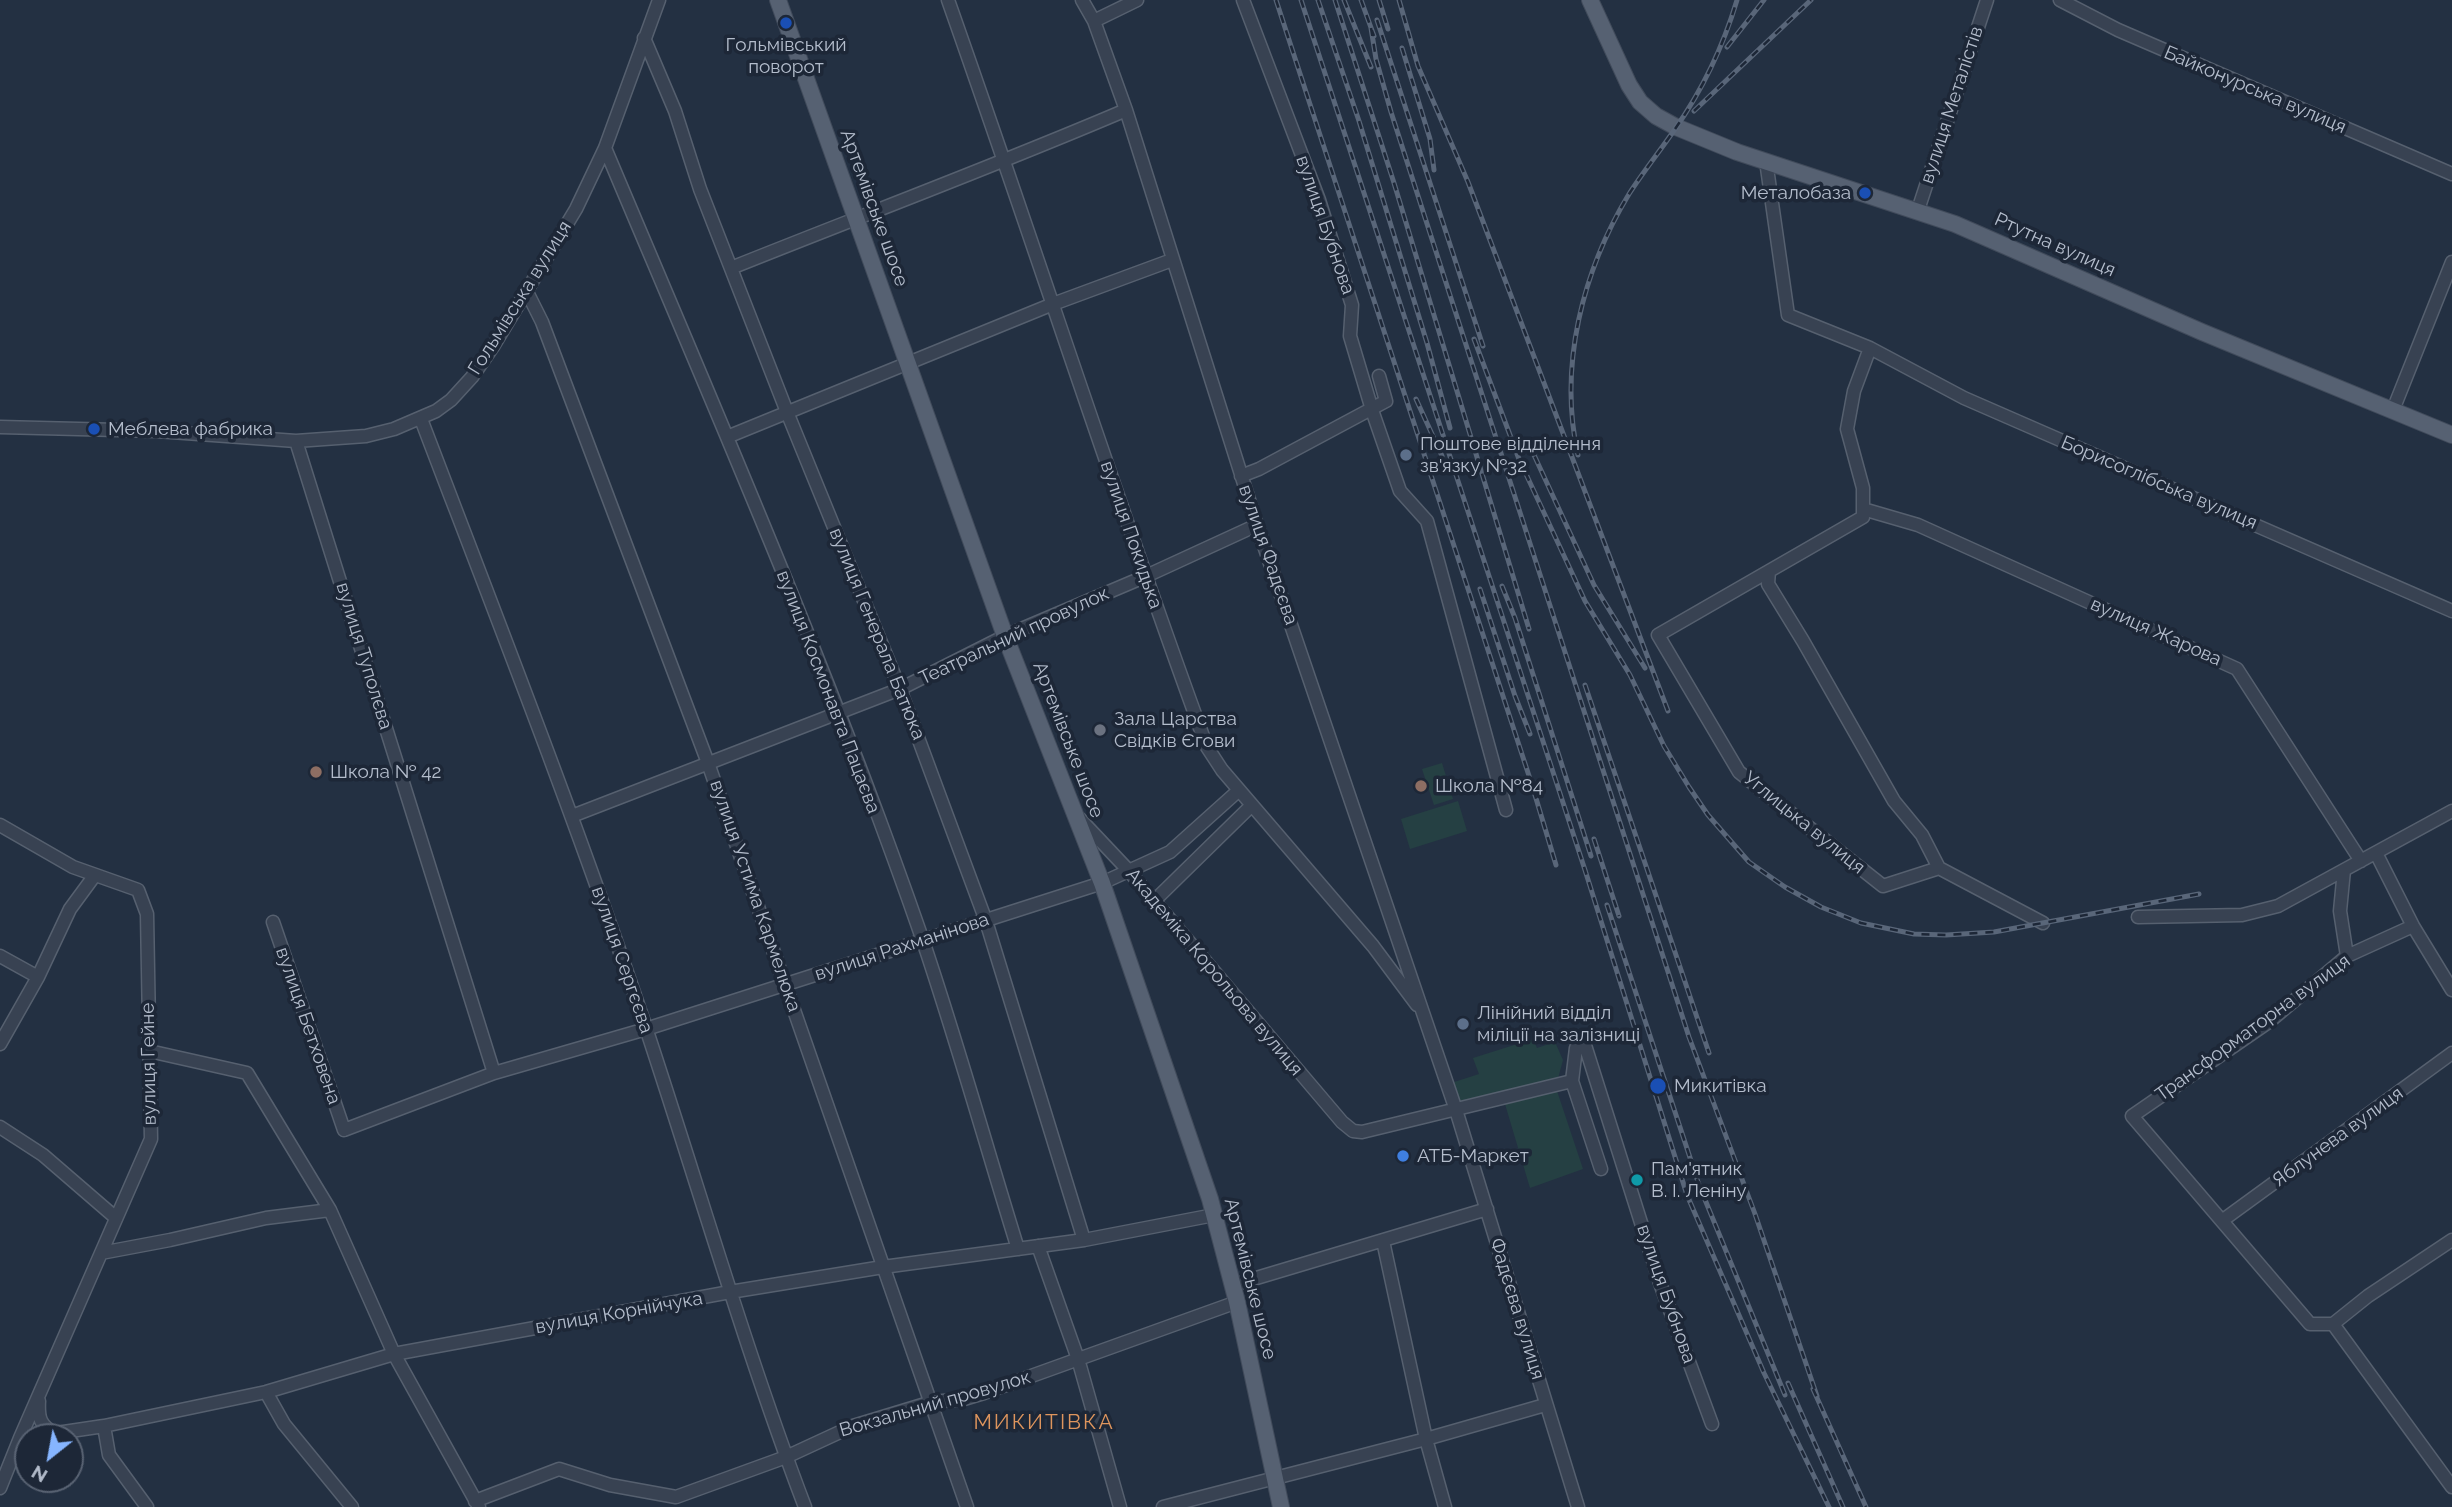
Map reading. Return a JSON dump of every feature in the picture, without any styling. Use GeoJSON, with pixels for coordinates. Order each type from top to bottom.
{"type":"FeatureCollection","features":[{"type":"Feature","properties":{"kind":"main road","name":"Артемівське шосе"},"geometry":{"type":"LineString","coordinates":[[778,0],[1005,636],[1102,883],[1214,1215],[1237,1302],[1281,1507]]}},
{"type":"Feature","properties":{"kind":"main road","name":"Ртутна вулиця"},"geometry":{"type":"LineString","coordinates":[[1590,0],[1629,85],[1640,102],[1656,116],[1676,127],[1766,162],[1917,210],[2452,435]]}},
{"type":"Feature","properties":{"kind":"street","name":"Гольмівська вулиця"},"geometry":{"type":"LineString","coordinates":[[0,427],[157,431],[296,441],[366,436],[394,429],[421,419],[451,400],[472,377],[576,209],[605,148],[659,0]]}},
{"type":"Feature","properties":{"kind":"street","name":"вулиця Покидька"},"geometry":{"type":"LineString","coordinates":[[948,0],[1144,577],[1207,747],[1238,791],[1373,946],[1421,1011]]}},
{"type":"Feature","properties":{"kind":"street","name":"вулиця Фадєєва"},"geometry":{"type":"LineString","coordinates":[[1082,0],[1094,21],[1126,110],[1257,526],[1456,1110]]}},
{"type":"Feature","properties":{"kind":"street"},"geometry":{"type":"LineString","coordinates":[[1094,21],[1137,0]]}},
{"type":"Feature","properties":{"kind":"street","name":"вулиця Бубнова"},"geometry":{"type":"LineString","coordinates":[[1243,0],[1319,200],[1353,306],[1350,336],[1400,491],[1427,522],[1506,810]]}},
{"type":"Feature","properties":{"kind":"street","name":"вулиця Металістів"},"geometry":{"type":"LineString","coordinates":[[1917,210],[1987,0]]}},
{"type":"Feature","properties":{"kind":"street","name":"Байконурська вулиця"},"geometry":{"type":"LineString","coordinates":[[2060,0],[2118,30],[2452,174]]}},
{"type":"Feature","properties":{"kind":"street","name":"вулиця Генерала Батюка"},"geometry":{"type":"LineString","coordinates":[[644,38],[675,111],[700,189],[787,412],[900,689],[986,920],[1084,1240]]}},
{"type":"Feature","properties":{"kind":"street"},"geometry":{"type":"LineString","coordinates":[[731,268],[1005,162],[1126,110]]}},
{"type":"Feature","properties":{"kind":"street","name":"вулиця Космонавта Пацаєва"},"geometry":{"type":"LineString","coordinates":[[605,148],[727,437],[838,713],[922,939],[1018,1249]]}},
{"type":"Feature","properties":{"kind":"street","name":"Борисоглібська вулиця"},"geometry":{"type":"LineString","coordinates":[[1766,162],[1788,316],[1870,348],[1964,398],[2452,611]]}},
{"type":"Feature","properties":{"kind":"street"},"geometry":{"type":"LineString","coordinates":[[727,437],[906,362],[1172,260]]}},
{"type":"Feature","properties":{"kind":"street"},"geometry":{"type":"LineString","coordinates":[[2393,411],[2452,262]]}},
{"type":"Feature","properties":{"kind":"street","name":"вулиця Устима Кармелюка"},"geometry":{"type":"LineString","coordinates":[[527,292],[542,322],[708,763],[967,1507]]}},
{"type":"Feature","properties":{"kind":"street"},"geometry":{"type":"LineString","coordinates":[[1863,513],[1863,488],[1847,429],[1854,391],[1870,348]]}},
{"type":"Feature","properties":{"kind":"street"},"geometry":{"type":"LineString","coordinates":[[1241,476],[1386,401],[1379,376]]}},
{"type":"Feature","properties":{"kind":"street","name":"вулиця Сергєєва"},"geometry":{"type":"LineString","coordinates":[[421,419],[572,816],[646,1029],[730,1293],[805,1507]]}},
{"type":"Feature","properties":{"kind":"street","name":"вулиця Туполєва"},"geometry":{"type":"LineString","coordinates":[[296,441],[494,1073]]}},
{"type":"Feature","properties":{"kind":"street","name":"Углицька вулиця"},"geometry":{"type":"LineString","coordinates":[[1863,513],[1658,635],[1739,772],[1883,886],[1939,868]]}},
{"type":"Feature","properties":{"kind":"street","name":"вулиця Жарова"},"geometry":{"type":"LineString","coordinates":[[1863,513],[1918,525],[2237,669],[2361,861]]}},
{"type":"Feature","properties":{"kind":"street","name":"Театральний провулок"},"geometry":{"type":"LineString","coordinates":[[572,816],[900,689],[1005,636],[1257,526]]}},
{"type":"Feature","properties":{"kind":"street"},"geometry":{"type":"LineString","coordinates":[[1769,571],[1768,584],[1804,641],[1894,801],[1922,835],[1939,868],[2043,923]]}},
{"type":"Feature","properties":{"kind":"street","name":"вулиця Рахманінова"},"geometry":{"type":"LineString","coordinates":[[344,1130],[494,1073],[646,1029],[1102,883],[1170,852],[1238,791]]}},
{"type":"Feature","properties":{"kind":"street"},"geometry":{"type":"LineString","coordinates":[[1154,901],[1251,806]]}},
{"type":"Feature","properties":{"kind":"street"},"geometry":{"type":"LineString","coordinates":[[2138,917],[2242,915],[2278,906],[2452,811]]}},
{"type":"Feature","properties":{"kind":"street","name":"Академіка Корольова вулиця"},"geometry":{"type":"LineString","coordinates":[[1074,813],[1129,871],[1342,1122],[1353,1131],[1362,1132],[1456,1110]]}},
{"type":"Feature","properties":{"kind":"street","name":"вулиця Гейне"},"geometry":{"type":"LineString","coordinates":[[0,825],[73,867],[138,890],[147,914],[151,1139],[39,1394],[30,1423]]}},
{"type":"Feature","properties":{"kind":"street"},"geometry":{"type":"LineString","coordinates":[[2376,853],[2413,926],[2452,990]]}},
{"type":"Feature","properties":{"kind":"street"},"geometry":{"type":"LineString","coordinates":[[2344,870],[2340,911],[2347,956]]}},
{"type":"Feature","properties":{"kind":"street"},"geometry":{"type":"LineString","coordinates":[[0,1044],[38,977],[70,909],[95,875]]}},
{"type":"Feature","properties":{"kind":"street","name":"вулиця Бетховена"},"geometry":{"type":"LineString","coordinates":[[273,922],[344,1130]]}},
{"type":"Feature","properties":{"kind":"street","name":"Трансформаторна вулиця"},"geometry":{"type":"LineString","coordinates":[[2223,1220],[2132,1116],[2270,1021],[2347,956],[2413,926]]}},
{"type":"Feature","properties":{"kind":"street"},"geometry":{"type":"LineString","coordinates":[[0,956],[38,977]]}},
{"type":"Feature","properties":{"kind":"street","name":"вулиця Бубнова"},"geometry":{"type":"LineString","coordinates":[[1572,1081],[1576,1048],[1584,1042],[1661,1286],[1712,1424]]}},
{"type":"Feature","properties":{"kind":"street"},"geometry":{"type":"LineString","coordinates":[[149,1051],[247,1073],[330,1210],[394,1354],[477,1504]]}},
{"type":"Feature","properties":{"kind":"street","name":"Яблунева вулиця"},"geometry":{"type":"LineString","coordinates":[[2223,1220],[2452,1054]]}},
{"type":"Feature","properties":{"kind":"street"},"geometry":{"type":"LineString","coordinates":[[1456,1110],[1572,1081],[1601,1169]]}},
{"type":"Feature","properties":{"kind":"street","name":"Фадєєва вулиця"},"geometry":{"type":"LineString","coordinates":[[1456,1110],[1578,1507]]}},
{"type":"Feature","properties":{"kind":"street"},"geometry":{"type":"LineString","coordinates":[[0,1127],[43,1155],[116,1218]]}},
{"type":"Feature","properties":{"kind":"street"},"geometry":{"type":"LineString","coordinates":[[1233,1285],[1487,1209]]}},
{"type":"Feature","properties":{"kind":"street"},"geometry":{"type":"LineString","coordinates":[[101,1253],[266,1218],[330,1210]]}},
{"type":"Feature","properties":{"kind":"street","name":"вулиця Корнійчука"},"geometry":{"type":"LineString","coordinates":[[84,1429],[266,1392],[394,1354],[883,1267],[1084,1240],[1214,1215]]}},
{"type":"Feature","properties":{"kind":"street"},"geometry":{"type":"LineString","coordinates":[[2223,1220],[2310,1324],[2333,1324],[2368,1296],[2452,1240]]}},
{"type":"Feature","properties":{"kind":"street"},"geometry":{"type":"LineString","coordinates":[[1383,1241],[1426,1439],[1445,1507]]}},
{"type":"Feature","properties":{"kind":"street"},"geometry":{"type":"LineString","coordinates":[[1038,1246],[1078,1359],[1120,1507]]}},
{"type":"Feature","properties":{"kind":"street","name":"Вокзальний провулок"},"geometry":{"type":"LineString","coordinates":[[477,1504],[559,1469],[610,1485],[676,1497],[786,1457],[853,1426],[932,1402],[984,1394],[1237,1302]]}},
{"type":"Feature","properties":{"kind":"street"},"geometry":{"type":"LineString","coordinates":[[2333,1324],[2452,1487]]}},
{"type":"Feature","properties":{"kind":"street"},"geometry":{"type":"LineString","coordinates":[[266,1392],[284,1424],[352,1507]]}},
{"type":"Feature","properties":{"kind":"street"},"geometry":{"type":"LineString","coordinates":[[39,1394],[38,1415],[41,1423]]}},
{"type":"Feature","properties":{"kind":"street"},"geometry":{"type":"LineString","coordinates":[[1163,1507],[1426,1439],[1545,1405]]}},
{"type":"Feature","properties":{"kind":"street"},"geometry":{"type":"LineString","coordinates":[[104,1426],[109,1455],[147,1507]]}},
{"type":"Feature","properties":{"kind":"street","name":"вулиця Гейне"},"geometry":{"type":"LineString","coordinates":[[0,1488],[14,1461]]}},
{"type":"Feature","properties":{"kind":"green space"},"geometry":{"type":"Polygon","coordinates":[[[1442,763],[1453,799],[1434,805],[1422,769],[1442,763]]]}},
{"type":"Feature","properties":{"kind":"green space"},"geometry":{"type":"Polygon","coordinates":[[[1458,801],[1467,831],[1410,849],[1401,819],[1458,801]]]}},
{"type":"Feature","properties":{"kind":"green space"},"geometry":{"type":"Polygon","coordinates":[[[1533,1039],[1537,1048],[1555,1042],[1563,1060],[1556,1086],[1456,1110],[1448,1084],[1479,1074],[1473,1058],[1533,1039]]]}},
{"type":"Feature","properties":{"kind":"green space"},"geometry":{"type":"Polygon","coordinates":[[[1557,1091],[1583,1169],[1530,1188],[1505,1104],[1557,1091]]]}},
{"type":"Feature","properties":{"kind":"railway"},"geometry":{"type":"LineString","coordinates":[[1276,0],[1556,865]]}},
{"type":"Feature","properties":{"kind":"railway"},"geometry":{"type":"LineString","coordinates":[[1301,0],[1585,870],[1687,1195],[1764,1373],[1829,1507]]}},
{"type":"Feature","properties":{"kind":"railway"},"geometry":{"type":"LineString","coordinates":[[1318,0],[1359,121],[1427,343],[1450,428]]}},
{"type":"Feature","properties":{"kind":"railway"},"geometry":{"type":"LineString","coordinates":[[1335,0],[1394,183],[1529,629]]}},
{"type":"Feature","properties":{"kind":"railway"},"geometry":{"type":"LineString","coordinates":[[1344,0],[1371,67]]}},
{"type":"Feature","properties":{"kind":"railway"},"geometry":{"type":"LineString","coordinates":[[1361,0],[1374,36]]}},
{"type":"Feature","properties":{"kind":"railway"},"geometry":{"type":"LineString","coordinates":[[1379,0],[1388,29]]}},
{"type":"Feature","properties":{"kind":"railway"},"geometry":{"type":"LineString","coordinates":[[1399,0],[1418,66],[1468,182],[1668,711]]}},
{"type":"Feature","properties":{"kind":"railway"},"geometry":{"type":"LineString","coordinates":[[1578,455],[1571,387],[1573,353],[1587,287],[1599,254],[1629,194],[1685,114],[1703,83],[1719,51],[1737,0]]}},
{"type":"Feature","properties":{"kind":"railway"},"geometry":{"type":"LineString","coordinates":[[1727,47],[1764,0]]}},
{"type":"Feature","properties":{"kind":"railway"},"geometry":{"type":"LineString","coordinates":[[1694,111],[1811,0]]}},
{"type":"Feature","properties":{"kind":"railway"},"geometry":{"type":"LineString","coordinates":[[1377,20],[1483,346]]}},
{"type":"Feature","properties":{"kind":"railway"},"geometry":{"type":"LineString","coordinates":[[1371,28],[1376,59],[1391,112],[1689,1037],[1755,1214],[1817,1396]]}},
{"type":"Feature","properties":{"kind":"railway"},"geometry":{"type":"LineString","coordinates":[[1402,48],[1430,139],[1434,170]]}},
{"type":"Feature","properties":{"kind":"railway"},"geometry":{"type":"LineString","coordinates":[[1474,339],[1519,459],[1585,601],[1630,675],[1664,746],[1689,787],[1708,815],[1749,862],[1785,887],[1821,907],[1861,923],[1914,934],[1994,932],[2199,894]]}},
{"type":"Feature","properties":{"kind":"railway"},"geometry":{"type":"LineString","coordinates":[[1416,399],[1442,456]]}},
{"type":"Feature","properties":{"kind":"railway"},"geometry":{"type":"LineString","coordinates":[[1528,442],[1594,585],[1645,668]]}},
{"type":"Feature","properties":{"kind":"railway"},"geometry":{"type":"LineString","coordinates":[[1502,586],[1515,618],[1591,856]]}},
{"type":"Feature","properties":{"kind":"railway"},"geometry":{"type":"LineString","coordinates":[[1480,589],[1530,734]]}},
{"type":"Feature","properties":{"kind":"railway"},"geometry":{"type":"LineString","coordinates":[[1585,685],[1709,1053]]}},
{"type":"Feature","properties":{"kind":"railway"},"geometry":{"type":"LineString","coordinates":[[1594,839],[1619,916]]}},
{"type":"Feature","properties":{"kind":"railway"},"geometry":{"type":"LineString","coordinates":[[1607,905],[1699,1185],[1785,1395]]}},
{"type":"Feature","properties":{"kind":"railway"},"geometry":{"type":"LineString","coordinates":[[1788,1383],[1843,1507]]}},
{"type":"Feature","properties":{"kind":"railway"},"geometry":{"type":"LineString","coordinates":[[1813,1389],[1866,1507]]}},
{"type":"Feature","properties":{"kind":"place","name":"Гольмівський поворот"},"geometry":{"type":"Point","coordinates":[786,23]}},
{"type":"Feature","properties":{"kind":"place","name":"Металобаза"},"geometry":{"type":"Point","coordinates":[1865,193]}},
{"type":"Feature","properties":{"kind":"place","name":"Меблева фабрика"},"geometry":{"type":"Point","coordinates":[94,429]}},
{"type":"Feature","properties":{"kind":"place","name":"Поштове відділення зв'язку №32"},"geometry":{"type":"Point","coordinates":[1406,455]}},
{"type":"Feature","properties":{"kind":"place","name":"Зала Царства Свідків Єгови"},"geometry":{"type":"Point","coordinates":[1100,730]}},
{"type":"Feature","properties":{"kind":"place","name":"Школа № 42"},"geometry":{"type":"Point","coordinates":[316,772]}},
{"type":"Feature","properties":{"kind":"place","name":"Школа №84"},"geometry":{"type":"Point","coordinates":[1421,786]}},
{"type":"Feature","properties":{"kind":"place","name":"Лінійний відділ міліції на залізниці"},"geometry":{"type":"Point","coordinates":[1463,1024]}},
{"type":"Feature","properties":{"kind":"place","name":"Микитівка"},"geometry":{"type":"Point","coordinates":[1658,1086]}},
{"type":"Feature","properties":{"kind":"place","name":"АТБ-Маркет"},"geometry":{"type":"Point","coordinates":[1403,1156]}},
{"type":"Feature","properties":{"kind":"place","name":"Пам'ятник В. І. Леніну"},"geometry":{"type":"Point","coordinates":[1637,1180]}},
{"type":"Feature","properties":{"kind":"district","name":"МИКИТІВКА"},"geometry":{"type":"Point","coordinates":[1044,1423]}}]}
